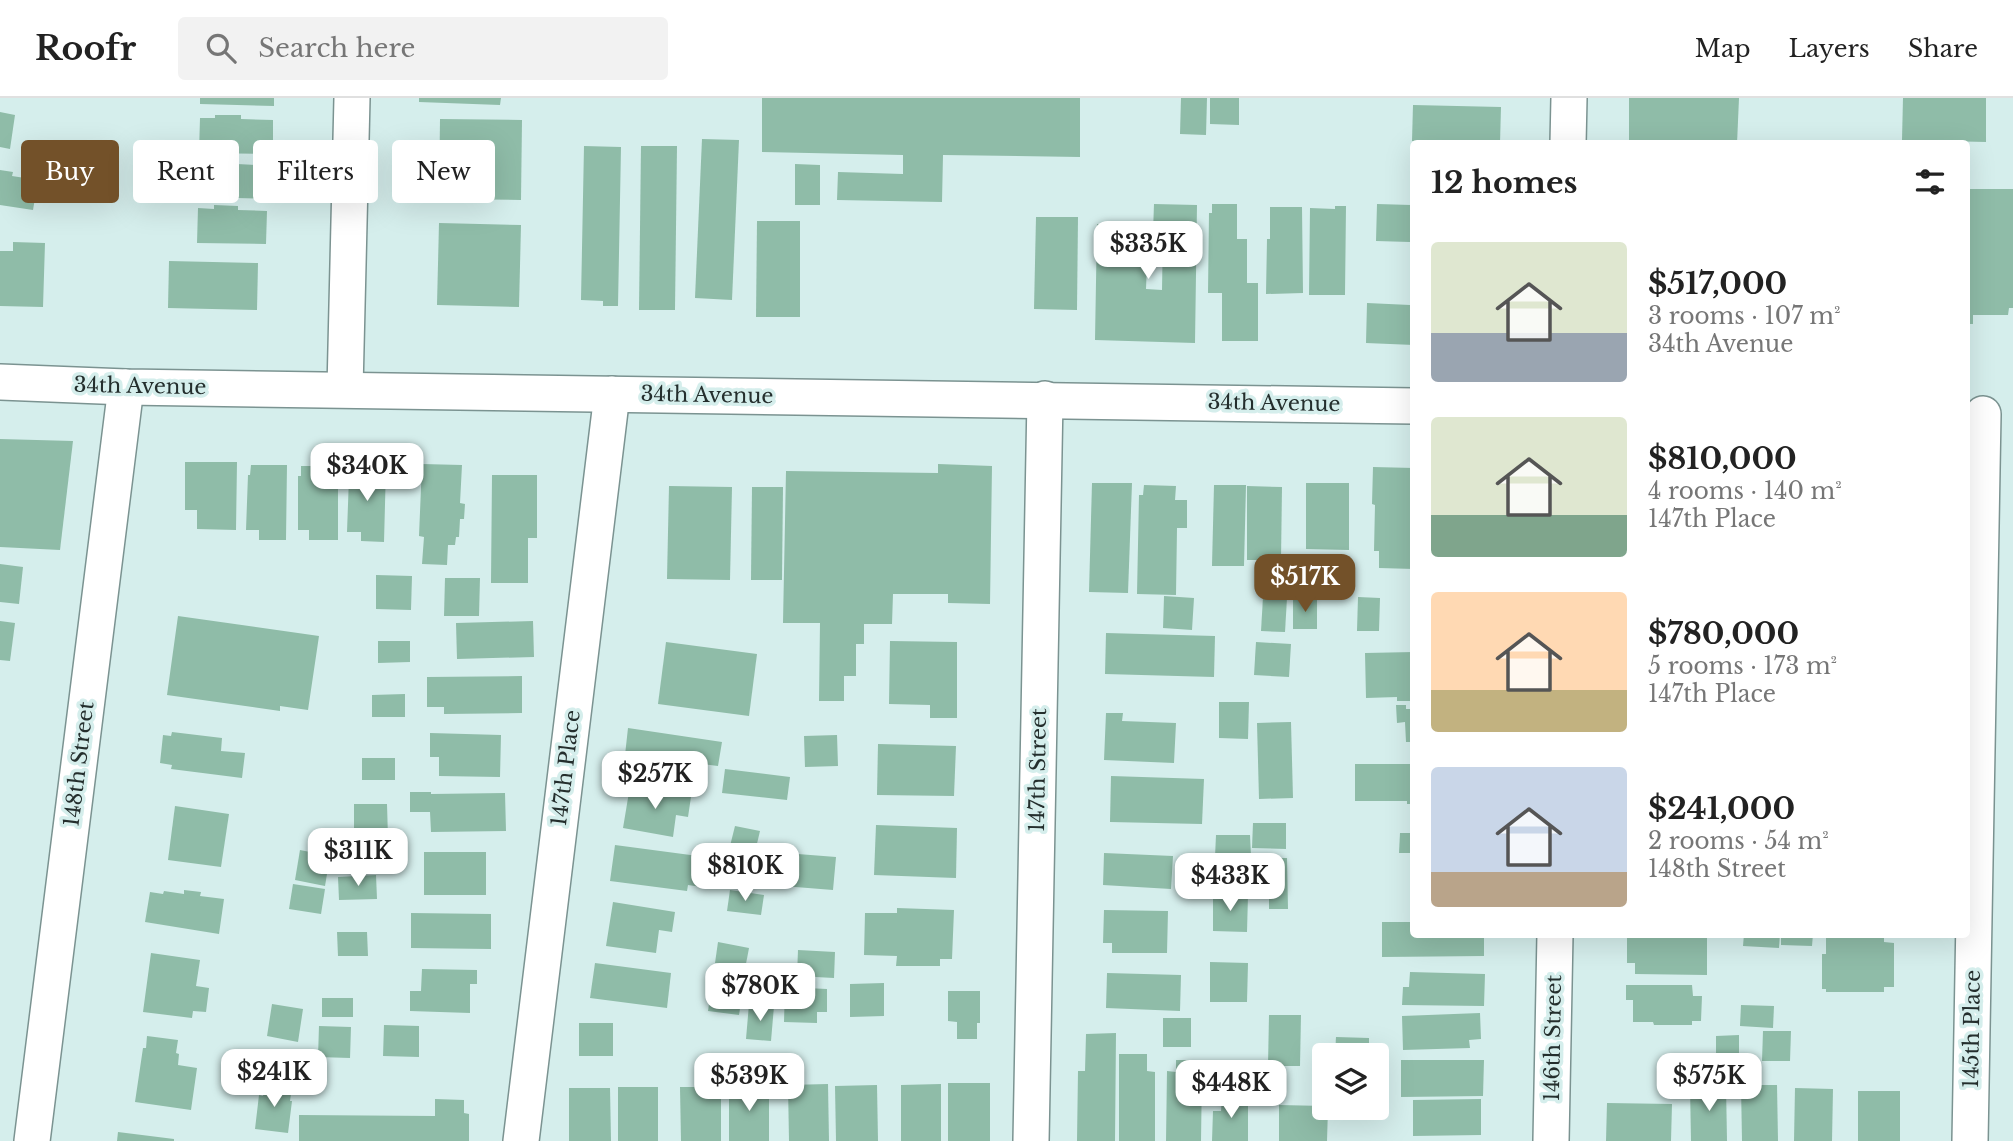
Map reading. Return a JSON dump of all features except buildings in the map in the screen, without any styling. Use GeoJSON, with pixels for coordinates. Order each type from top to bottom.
{"type":"FeatureCollection","features":[{"type":"Feature","properties":{"kind":"street"},"geometry":{"type":"LineString","coordinates":[[345,389],[352,98]]}},
{"type":"Feature","properties":{"kind":"street"},"geometry":{"type":"LineString","coordinates":[[1568,140],[1569,98]]}},
{"type":"Feature","properties":{"kind":"street","name":"34th Avenue"},"geometry":{"type":"LineString","coordinates":[[0,382],[126,387],[1410,405]]}},
{"type":"Feature","properties":{"kind":"street","name":"148th Street"},"geometry":{"type":"LineString","coordinates":[[32,1141],[126,387]]}},
{"type":"Feature","properties":{"kind":"street","name":"147th Place"},"geometry":{"type":"LineString","coordinates":[[521,1141],[612,394]]}},
{"type":"Feature","properties":{"kind":"street","name":"147th Street"},"geometry":{"type":"LineString","coordinates":[[1031,1141],[1045,399]]}},
{"type":"Feature","properties":{"kind":"street","name":"145th Place"},"geometry":{"type":"LineString","coordinates":[[1970,1141],[1988,414]]}},
{"type":"Feature","properties":{"kind":"street","name":"146th Street"},"geometry":{"type":"LineString","coordinates":[[1551,1141],[1555,938]]}}]}
